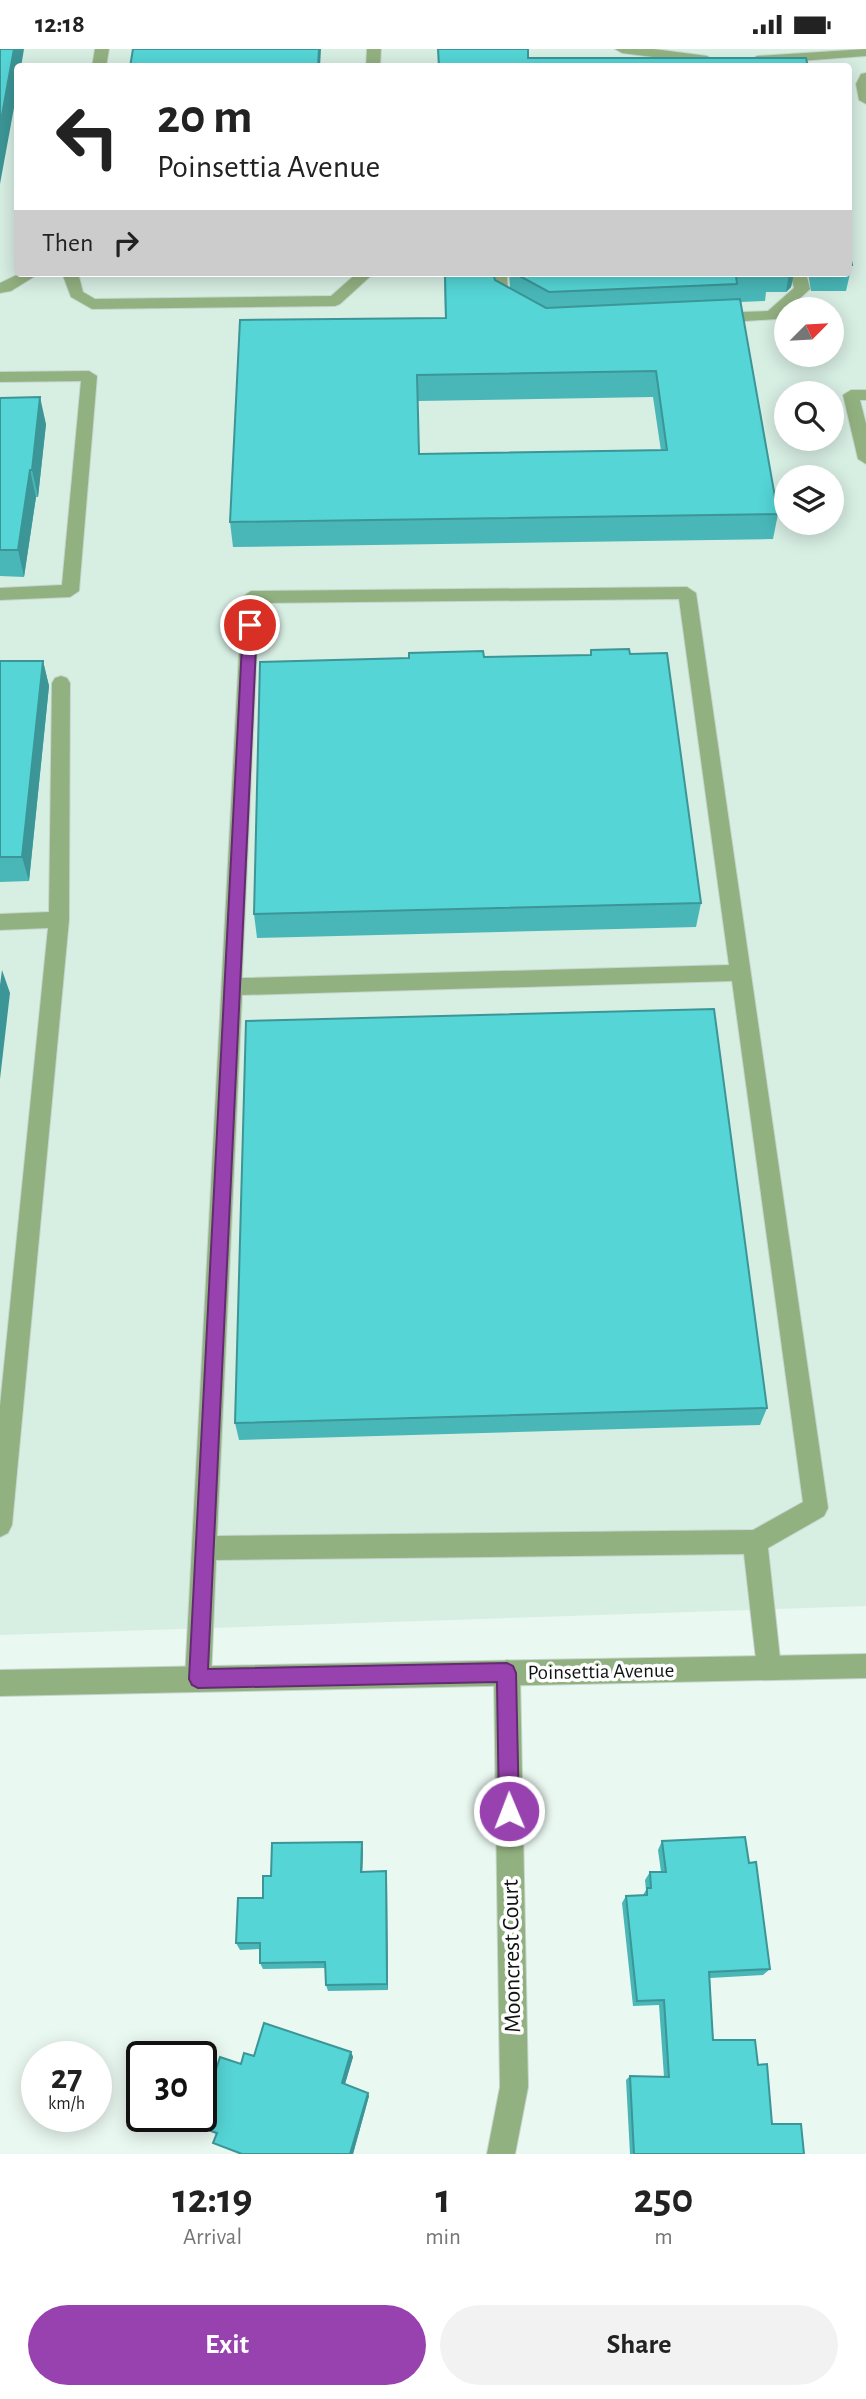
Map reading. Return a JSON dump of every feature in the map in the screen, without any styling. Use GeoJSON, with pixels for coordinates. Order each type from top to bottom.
{"type":"FeatureCollection","features":[{"type":"Feature","properties":{"kind":"street"},"geometry":{"type":"LineString","coordinates":[[622,49],[683,59],[720,60]]}},
{"type":"Feature","properties":{"kind":"street"},"geometry":{"type":"LineString","coordinates":[[756,63],[866,52]]}},
{"type":"Feature","properties":{"kind":"street"},"geometry":{"type":"LineString","coordinates":[[866,78],[863,84],[866,100]]}},
{"type":"Feature","properties":{"kind":"street"},"geometry":{"type":"LineString","coordinates":[[0,288],[6,288],[25,277]]}},
{"type":"Feature","properties":{"kind":"street"},"geometry":{"type":"LineString","coordinates":[[72,277],[76,295],[92,304],[105,304],[335,301],[362,277]]}},
{"type":"Feature","properties":{"kind":"street"},"geometry":{"type":"LineString","coordinates":[[499,277],[500,302],[522,314]]}},
{"type":"Feature","properties":{"kind":"street"},"geometry":{"type":"LineString","coordinates":[[705,319],[772,316],[802,289],[799,277]]}},
{"type":"Feature","properties":{"kind":"street"},"geometry":{"type":"LineString","coordinates":[[0,377],[89,376],[71,591],[0,594]]}},
{"type":"Feature","properties":{"kind":"street"},"geometry":{"type":"LineString","coordinates":[[866,395],[851,395],[866,459]]}},
{"type":"Feature","properties":{"kind":"street"},"geometry":{"type":"LineString","coordinates":[[198,1679],[204,1548],[251,597],[687,593],[816,1508],[755,1542],[204,1548]]}},
{"type":"Feature","properties":{"kind":"street"},"geometry":{"type":"LineString","coordinates":[[1,1515],[59,920],[61,683]]}},
{"type":"Feature","properties":{"kind":"street"},"geometry":{"type":"LineString","coordinates":[[0,922],[59,920]]}},
{"type":"Feature","properties":{"kind":"street"},"geometry":{"type":"LineString","coordinates":[[232,987],[740,973]]}},
{"type":"Feature","properties":{"kind":"street"},"geometry":{"type":"LineString","coordinates":[[755,1542],[769,1668]]}},
{"type":"Feature","properties":{"kind":"street","name":"Poinsettia Avenue"},"geometry":{"type":"LineString","coordinates":[[0,1683],[866,1666]]}},
{"type":"Feature","properties":{"kind":"street","name":"Mooncrest Court"},"geometry":{"type":"LineString","coordinates":[[501,2154],[514,2087],[507,1673]]}},
{"type":"Feature","properties":{"kind":"shaded area"},"geometry":{"type":"Polygon","coordinates":[[[0,49],[866,49],[866,1606],[0,1635],[0,49]]]}},
{"type":"Feature","properties":{"kind":"building"},"geometry":{"type":"Polygon","coordinates":[[[0,49],[14,49],[0,126],[0,49]]]}},
{"type":"Feature","properties":{"kind":"building"},"geometry":{"type":"Polygon","coordinates":[[[133,49],[319,49],[318,63],[131,63],[133,49]]]}},
{"type":"Feature","properties":{"kind":"building"},"geometry":{"type":"Polygon","coordinates":[[[438,49],[528,49],[528,58],[806,58],[807,63],[439,63],[438,49]]]}},
{"type":"Feature","properties":{"kind":"building"},"geometry":{"type":"Polygon","coordinates":[[[445,277],[494,277],[495,280],[546,308],[740,299],[774,491],[774,514],[230,522],[240,320],[446,318],[445,277]],[[656,371],[417,375],[419,454],[667,450],[656,371]]]}},
{"type":"Feature","properties":{"kind":"building"},"geometry":{"type":"Polygon","coordinates":[[[521,277],[736,277],[737,284],[549,292],[521,277]]]}},
{"type":"Feature","properties":{"kind":"building"},"geometry":{"type":"Polygon","coordinates":[[[40,397],[32,470],[18,550],[0,550],[0,398],[40,397]]]}},
{"type":"Feature","properties":{"kind":"building"},"geometry":{"type":"Polygon","coordinates":[[[629,649],[630,654],[667,653],[701,903],[254,914],[260,662],[409,658],[409,653],[483,651],[484,657],[591,655],[591,650],[629,649]]]}},
{"type":"Feature","properties":{"kind":"building"},"geometry":{"type":"Polygon","coordinates":[[[0,661],[43,661],[22,857],[0,857],[0,661]]]}},
{"type":"Feature","properties":{"kind":"building"},"geometry":{"type":"Polygon","coordinates":[[[714,1009],[767,1408],[235,1423],[246,1021],[714,1009]]]}},
{"type":"Feature","properties":{"kind":"building"},"geometry":{"type":"Polygon","coordinates":[[[745,1837],[749,1863],[756,1862],[770,1969],[709,1972],[713,2040],[755,2040],[758,2065],[767,2064],[772,2124],[801,2124],[804,2154],[634,2154],[630,2076],[669,2077],[664,2000],[637,2001],[626,1896],[647,1895],[647,1888],[651,1888],[650,1872],[666,1872],[662,1841],[745,1837]]]}},
{"type":"Feature","properties":{"kind":"building"},"geometry":{"type":"Polygon","coordinates":[[[362,1842],[361,1872],[386,1871],[387,1984],[326,1985],[325,1962],[260,1963],[260,1943],[236,1943],[238,1898],[263,1898],[263,1876],[271,1876],[272,1843],[362,1842]]]}},
{"type":"Feature","properties":{"kind":"building"},"geometry":{"type":"Polygon","coordinates":[[[264,2023],[351,2052],[342,2083],[368,2093],[350,2154],[242,2154],[213,2143],[217,2133],[214,2132],[217,2132],[217,2066],[220,2057],[241,2064],[244,2053],[254,2056],[264,2023]]]}},
{"type":"Feature","properties":{"kind":"route"},"geometry":{"type":"LineString","coordinates":[[250,625],[198,1679],[507,1673],[509,1811]]}}]}
